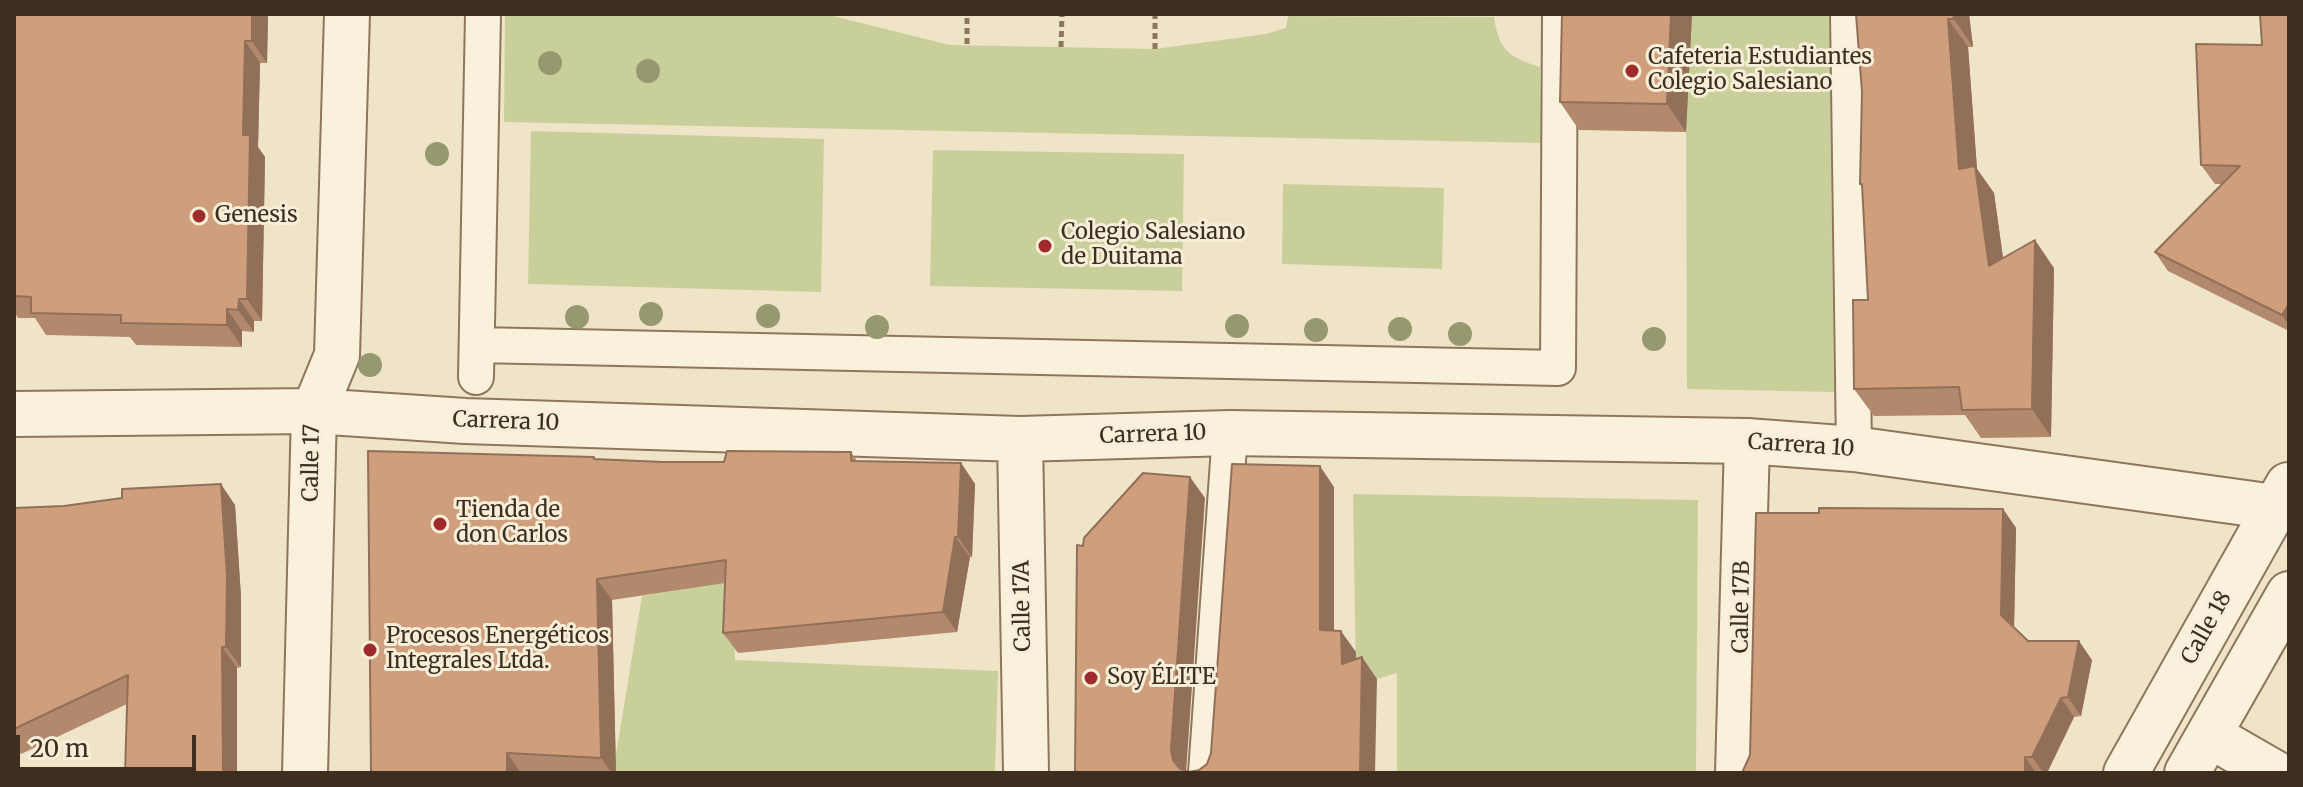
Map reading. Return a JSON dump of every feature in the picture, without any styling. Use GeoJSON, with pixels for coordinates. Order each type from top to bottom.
{"type":"FeatureCollection","features":[{"type":"Feature","properties":{"kind":"street","name":"Calle 17"},"geometry":{"type":"LineString","coordinates":[[305,773],[314,411],[337,355],[347,14]]}},
{"type":"Feature","properties":{"kind":"street","name":"Carrera 10"},"geometry":{"type":"LineString","coordinates":[[14,414],[314,411],[465,421],[1020,439],[1230,433],[1747,441],[1854,449],[2284,500]]}},
{"type":"Feature","properties":{"kind":"street","name":"Calle 17A"},"geometry":{"type":"LineString","coordinates":[[1020,439],[1026,773]]}},
{"type":"Feature","properties":{"kind":"street","name":"Calle 17B"},"geometry":{"type":"LineString","coordinates":[[1738,773],[1747,441]]}},
{"type":"Feature","properties":{"kind":"street","name":"Calle 18"},"geometry":{"type":"LineString","coordinates":[[2126,773],[2284,500]]}},
{"type":"Feature","properties":{"kind":"street"},"geometry":{"type":"LineString","coordinates":[[2187,773],[2289,594]]}},
{"type":"Feature","properties":{"kind":"street"},"geometry":{"type":"LineString","coordinates":[[2209,735],[2275,773]]}},
{"type":"Feature","properties":{"kind":"lane"},"geometry":{"type":"LineString","coordinates":[[483,14],[477,361],[1558,368],[1560,14]]}},
{"type":"Feature","properties":{"kind":"lane"},"geometry":{"type":"LineString","coordinates":[[1848,14],[1854,449]]}},
{"type":"Feature","properties":{"kind":"lane"},"geometry":{"type":"LineString","coordinates":[[1206,773],[1230,433]]}},
{"type":"Feature","properties":{"kind":"path"},"geometry":{"type":"LineString","coordinates":[[967,14],[967,44]]}},
{"type":"Feature","properties":{"kind":"path"},"geometry":{"type":"LineString","coordinates":[[1061,47],[1062,14]]}},
{"type":"Feature","properties":{"kind":"path"},"geometry":{"type":"LineString","coordinates":[[1155,14],[1155,49]]}},
{"type":"Feature","properties":{"kind":"green space"},"geometry":{"type":"Polygon","coordinates":[[[505,14],[825,14],[950,45],[1155,49],[1266,34],[1286,28],[1288,16],[1494,17],[1502,45],[1507,51],[1520,60],[1540,67],[1541,143],[504,122],[505,14]]]}},
{"type":"Feature","properties":{"kind":"green space"},"geometry":{"type":"Polygon","coordinates":[[[1691,14],[1829,14],[1834,392],[1687,389],[1686,132],[1691,14]]]}},
{"type":"Feature","properties":{"kind":"green space"},"geometry":{"type":"Polygon","coordinates":[[[531,131],[824,139],[821,292],[528,284],[531,131]]]}},
{"type":"Feature","properties":{"kind":"green space"},"geometry":{"type":"Polygon","coordinates":[[[933,150],[1184,154],[1182,291],[930,286],[933,150]]]}},
{"type":"Feature","properties":{"kind":"green space"},"geometry":{"type":"Polygon","coordinates":[[[1283,184],[1444,188],[1442,269],[1282,264],[1283,184]]]}},
{"type":"Feature","properties":{"kind":"green space"},"geometry":{"type":"Polygon","coordinates":[[[1353,494],[1698,500],[1696,773],[1397,773],[1397,673],[1370,681],[1356,680],[1353,494]]]}},
{"type":"Feature","properties":{"kind":"green space"},"geometry":{"type":"Polygon","coordinates":[[[733,581],[735,660],[998,671],[995,773],[613,773],[642,596],[733,581]]]}},
{"type":"Feature","properties":{"kind":"building"},"geometry":{"type":"Polygon","coordinates":[[[14,14],[252,14],[252,41],[245,41],[243,135],[250,135],[247,299],[239,299],[238,310],[227,309],[227,325],[121,323],[121,315],[31,313],[31,297],[14,296],[14,14]]]}},
{"type":"Feature","properties":{"kind":"building"},"geometry":{"type":"Polygon","coordinates":[[[1562,14],[1671,14],[1667,104],[1560,102],[1562,14]]]}},
{"type":"Feature","properties":{"kind":"building"},"geometry":{"type":"Polygon","coordinates":[[[1856,14],[1953,14],[1954,19],[1948,19],[1959,169],[1975,166],[1989,266],[2035,240],[2032,409],[1962,410],[1959,387],[1854,389],[1853,300],[1868,300],[1860,184],[1862,92],[1856,14]]]}},
{"type":"Feature","properties":{"kind":"building"},"geometry":{"type":"Polygon","coordinates":[[[2260,14],[2289,14],[2289,304],[2282,315],[2155,252],[2240,166],[2201,165],[2196,44],[2262,45],[2260,14]]]}},
{"type":"Feature","properties":{"kind":"building"},"geometry":{"type":"Polygon","coordinates":[[[368,451],[594,457],[663,462],[724,462],[727,451],[851,452],[851,461],[961,463],[958,537],[955,537],[943,612],[723,633],[726,560],[597,579],[601,758],[507,753],[507,773],[371,773],[368,451]]]}},
{"type":"Feature","properties":{"kind":"building"},"geometry":{"type":"Polygon","coordinates":[[[1232,464],[1320,466],[1320,630],[1341,631],[1342,664],[1362,657],[1360,773],[1075,773],[1077,545],[1083,546],[1084,538],[1143,473],[1190,477],[1171,750],[1179,768],[1189,772],[1207,764],[1211,753],[1232,464]]]}},
{"type":"Feature","properties":{"kind":"building"},"geometry":{"type":"Polygon","coordinates":[[[221,484],[227,576],[226,647],[222,647],[223,773],[125,773],[128,675],[14,729],[14,508],[64,506],[122,498],[122,489],[221,484]]]}},
{"type":"Feature","properties":{"kind":"building"},"geometry":{"type":"Polygon","coordinates":[[[1819,508],[2003,509],[2001,615],[2028,641],[2079,641],[2068,697],[2061,698],[2032,757],[2025,757],[2025,773],[1742,773],[1750,755],[1756,513],[1819,513],[1819,508]]]}},
{"type":"Feature","properties":{"kind":"place","name":"Cafeteria Estudiantes Colegio Salesiano"},"geometry":{"type":"Point","coordinates":[1632,71]}},
{"type":"Feature","properties":{"kind":"place","name":"Genesis"},"geometry":{"type":"Point","coordinates":[199,216]}},
{"type":"Feature","properties":{"kind":"place","name":"Colegio Salesiano de Duitama"},"geometry":{"type":"Point","coordinates":[1045,246]}},
{"type":"Feature","properties":{"kind":"place","name":"Tienda de don Carlos"},"geometry":{"type":"Point","coordinates":[440,524]}},
{"type":"Feature","properties":{"kind":"place","name":"Procesos Energéticos Integrales Ltda."},"geometry":{"type":"Point","coordinates":[370,650]}},
{"type":"Feature","properties":{"kind":"place","name":"Soy ÉLITE"},"geometry":{"type":"Point","coordinates":[1091,678]}}]}
